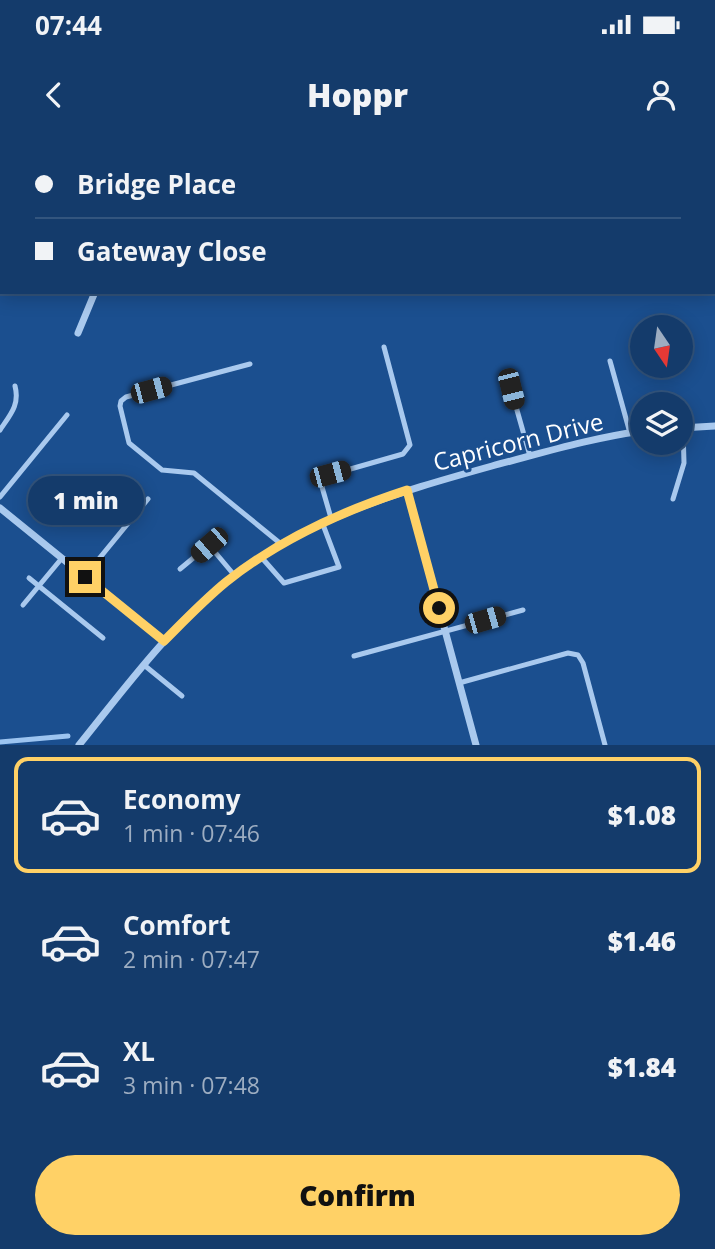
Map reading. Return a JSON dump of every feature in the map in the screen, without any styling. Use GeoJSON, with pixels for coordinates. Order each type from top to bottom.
{"type":"FeatureCollection","features":[{"type":"Feature","properties":{"kind":"street"},"geometry":{"type":"LineString","coordinates":[[78,333],[94,294]]}},
{"type":"Feature","properties":{"kind":"street"},"geometry":{"type":"LineString","coordinates":[[693,427],[715,426]]}},
{"type":"Feature","properties":{"kind":"street","name":"Capricorn Drive"},"geometry":{"type":"LineString","coordinates":[[79,745],[164,641],[203,602],[281,544],[331,518],[407,490],[530,456],[630,433]]}},
{"type":"Feature","properties":{"kind":"street"},"geometry":{"type":"LineString","coordinates":[[407,490],[476,745]]}},
{"type":"Feature","properties":{"kind":"street"},"geometry":{"type":"LineString","coordinates":[[0,508],[164,641]]}},
{"type":"Feature","properties":{"kind":"lane"},"geometry":{"type":"LineString","coordinates":[[331,518],[322,487],[326,476],[403,454],[410,445],[384,346]]}},
{"type":"Feature","properties":{"kind":"lane"},"geometry":{"type":"LineString","coordinates":[[610,361],[630,433]]}},
{"type":"Feature","properties":{"kind":"lane"},"geometry":{"type":"LineString","coordinates":[[250,364],[126,397],[120,406],[130,443],[162,470],[194,473],[281,544]]}},
{"type":"Feature","properties":{"kind":"lane"},"geometry":{"type":"LineString","coordinates":[[0,430],[15,407],[15,386]]}},
{"type":"Feature","properties":{"kind":"lane"},"geometry":{"type":"LineString","coordinates":[[511,389],[530,456]]}},
{"type":"Feature","properties":{"kind":"lane"},"geometry":{"type":"LineString","coordinates":[[0,498],[67,415]]}},
{"type":"Feature","properties":{"kind":"lane"},"geometry":{"type":"LineString","coordinates":[[673,499],[684,463],[684,455]]}},
{"type":"Feature","properties":{"kind":"lane"},"geometry":{"type":"LineString","coordinates":[[85,577],[148,499]]}},
{"type":"Feature","properties":{"kind":"lane"},"geometry":{"type":"LineString","coordinates":[[261,558],[284,583],[340,567],[323,522]]}},
{"type":"Feature","properties":{"kind":"lane"},"geometry":{"type":"LineString","coordinates":[[180,569],[209,545],[235,576]]}},
{"type":"Feature","properties":{"kind":"lane"},"geometry":{"type":"LineString","coordinates":[[23,605],[62,558]]}},
{"type":"Feature","properties":{"kind":"lane"},"geometry":{"type":"LineString","coordinates":[[29,578],[103,638]]}},
{"type":"Feature","properties":{"kind":"lane"},"geometry":{"type":"LineString","coordinates":[[355,656],[523,610]]}},
{"type":"Feature","properties":{"kind":"lane"},"geometry":{"type":"LineString","coordinates":[[459,683],[568,653],[578,655],[583,663],[606,745]]}},
{"type":"Feature","properties":{"kind":"lane"},"geometry":{"type":"LineString","coordinates":[[144,665],[182,696]]}},
{"type":"Feature","properties":{"kind":"waterway"},"geometry":{"type":"LineString","coordinates":[[0,742],[68,736]]}},
{"type":"Feature","properties":{"kind":"route"},"geometry":{"type":"LineString","coordinates":[[85,577],[164,641],[224,584],[281,544],[331,518],[407,490],[439,608]]}}]}
